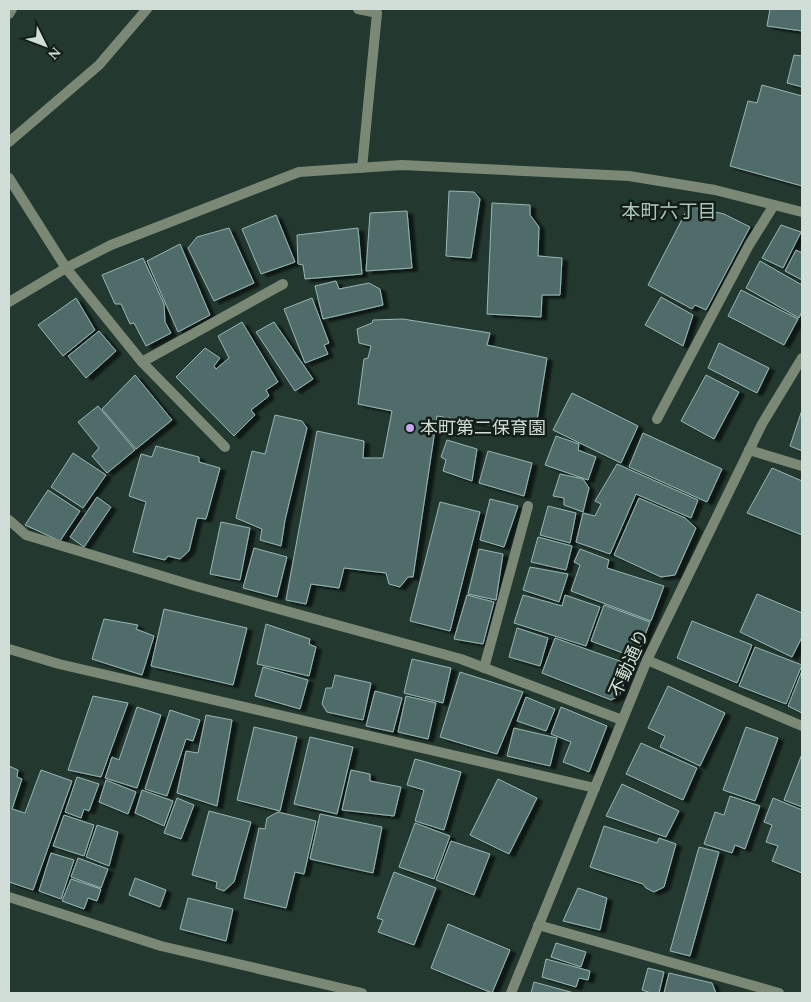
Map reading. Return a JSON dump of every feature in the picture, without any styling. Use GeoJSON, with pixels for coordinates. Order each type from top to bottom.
{"type":"FeatureCollection","features":[{"type":"Feature","properties":{"kind":"street"},"geometry":{"type":"LineString","coordinates":[[9,14],[12,9]]}},
{"type":"Feature","properties":{"kind":"street"},"geometry":{"type":"LineString","coordinates":[[9,142],[99,65],[147,9]]}},
{"type":"Feature","properties":{"kind":"street"},"geometry":{"type":"LineString","coordinates":[[358,9],[377,13],[362,168]]}},
{"type":"Feature","properties":{"kind":"street"},"geometry":{"type":"LineString","coordinates":[[9,302],[66,268],[112,246],[299,172],[402,165],[629,176],[715,190],[802,212]]}},
{"type":"Feature","properties":{"kind":"street"},"geometry":{"type":"LineString","coordinates":[[9,178],[66,268],[142,362],[225,447]]}},
{"type":"Feature","properties":{"kind":"street"},"geometry":{"type":"LineString","coordinates":[[657,419],[749,246],[774,205]]}},
{"type":"Feature","properties":{"kind":"street"},"geometry":{"type":"LineString","coordinates":[[142,362],[283,284]]}},
{"type":"Feature","properties":{"kind":"street","name":"不動通り"},"geometry":{"type":"LineString","coordinates":[[511,993],[647,660],[762,424],[802,358]]}},
{"type":"Feature","properties":{"kind":"street"},"geometry":{"type":"LineString","coordinates":[[749,450],[802,466]]}},
{"type":"Feature","properties":{"kind":"street"},"geometry":{"type":"LineString","coordinates":[[484,668],[528,506]]}},
{"type":"Feature","properties":{"kind":"street"},"geometry":{"type":"LineString","coordinates":[[9,520],[26,535],[195,586],[461,659],[622,720]]}},
{"type":"Feature","properties":{"kind":"street"},"geometry":{"type":"LineString","coordinates":[[9,649],[59,664],[595,788]]}},
{"type":"Feature","properties":{"kind":"street"},"geometry":{"type":"LineString","coordinates":[[647,660],[802,726]]}},
{"type":"Feature","properties":{"kind":"street"},"geometry":{"type":"LineString","coordinates":[[9,897],[161,946],[362,993]]}},
{"type":"Feature","properties":{"kind":"street"},"geometry":{"type":"LineString","coordinates":[[538,925],[779,993]]}},
{"type":"Feature","properties":{"kind":"building"},"geometry":{"type":"Polygon","coordinates":[[[770,9],[802,9],[802,31],[767,26],[770,9]]]}},
{"type":"Feature","properties":{"kind":"building"},"geometry":{"type":"Polygon","coordinates":[[[794,55],[802,56],[802,87],[787,83],[794,55]]]}},
{"type":"Feature","properties":{"kind":"building"},"geometry":{"type":"Polygon","coordinates":[[[762,85],[802,96],[802,186],[730,166],[748,101],[757,103],[762,85]]]}},
{"type":"Feature","properties":{"kind":"building"},"geometry":{"type":"Polygon","coordinates":[[[449,191],[474,192],[480,199],[471,258],[446,256],[449,191]]]}},
{"type":"Feature","properties":{"kind":"building"},"geometry":{"type":"Polygon","coordinates":[[[492,203],[530,205],[530,215],[539,227],[538,256],[562,258],[560,295],[542,295],[541,317],[487,314],[492,203]]]}},
{"type":"Feature","properties":{"kind":"building"},"geometry":{"type":"Polygon","coordinates":[[[689,206],[724,214],[750,227],[706,310],[695,305],[692,309],[648,285],[689,206]]]}},
{"type":"Feature","properties":{"kind":"building"},"geometry":{"type":"Polygon","coordinates":[[[407,211],[412,268],[366,271],[370,213],[407,211]]]}},
{"type":"Feature","properties":{"kind":"building"},"geometry":{"type":"Polygon","coordinates":[[[276,215],[295,262],[261,274],[242,229],[276,215]]]}},
{"type":"Feature","properties":{"kind":"building"},"geometry":{"type":"Polygon","coordinates":[[[781,225],[801,232],[783,268],[762,258],[781,225]]]}},
{"type":"Feature","properties":{"kind":"building"},"geometry":{"type":"Polygon","coordinates":[[[229,228],[254,283],[214,301],[188,248],[197,237],[229,228]]]}},
{"type":"Feature","properties":{"kind":"building"},"geometry":{"type":"Polygon","coordinates":[[[358,228],[362,274],[305,279],[303,265],[298,264],[297,235],[358,228]]]}},
{"type":"Feature","properties":{"kind":"building"},"geometry":{"type":"Polygon","coordinates":[[[180,244],[210,315],[178,332],[147,261],[180,244]]]}},
{"type":"Feature","properties":{"kind":"building"},"geometry":{"type":"Polygon","coordinates":[[[796,250],[802,253],[802,280],[785,271],[796,250]]]}},
{"type":"Feature","properties":{"kind":"building"},"geometry":{"type":"Polygon","coordinates":[[[143,258],[164,304],[165,322],[171,333],[146,346],[134,323],[130,324],[121,304],[115,304],[102,275],[143,258]]]}},
{"type":"Feature","properties":{"kind":"building"},"geometry":{"type":"Polygon","coordinates":[[[760,261],[802,285],[802,311],[799,318],[746,288],[760,261]]]}},
{"type":"Feature","properties":{"kind":"building"},"geometry":{"type":"Polygon","coordinates":[[[336,281],[339,289],[369,283],[380,289],[383,305],[323,319],[315,286],[336,281]]]}},
{"type":"Feature","properties":{"kind":"building"},"geometry":{"type":"Polygon","coordinates":[[[741,290],[798,319],[784,345],[728,316],[741,290]]]}},
{"type":"Feature","properties":{"kind":"building"},"geometry":{"type":"Polygon","coordinates":[[[661,297],[693,315],[683,346],[645,325],[661,297]]]}},
{"type":"Feature","properties":{"kind":"building"},"geometry":{"type":"Polygon","coordinates":[[[76,298],[95,330],[63,356],[38,325],[76,298]]]}},
{"type":"Feature","properties":{"kind":"building"},"geometry":{"type":"Polygon","coordinates":[[[312,298],[329,343],[324,345],[328,354],[305,363],[284,309],[312,298]]]}},
{"type":"Feature","properties":{"kind":"building"},"geometry":{"type":"Polygon","coordinates":[[[403,319],[490,333],[487,345],[547,358],[535,433],[437,416],[413,577],[408,577],[400,587],[389,584],[386,573],[344,568],[339,588],[311,584],[306,604],[286,600],[317,431],[364,441],[363,458],[383,458],[392,411],[358,404],[364,359],[368,358],[371,346],[359,343],[357,329],[372,323],[373,320],[403,319]]]}},
{"type":"Feature","properties":{"kind":"building"},"geometry":{"type":"Polygon","coordinates":[[[242,322],[278,382],[266,390],[269,396],[251,410],[255,415],[234,436],[176,377],[205,348],[220,358],[214,366],[216,369],[229,358],[218,336],[242,322]]]}},
{"type":"Feature","properties":{"kind":"building"},"geometry":{"type":"Polygon","coordinates":[[[274,322],[313,379],[295,391],[256,332],[274,322]]]}},
{"type":"Feature","properties":{"kind":"building"},"geometry":{"type":"Polygon","coordinates":[[[99,331],[116,351],[86,378],[68,356],[99,331]]]}},
{"type":"Feature","properties":{"kind":"building"},"geometry":{"type":"Polygon","coordinates":[[[719,343],[769,368],[757,393],[708,368],[719,343]]]}},
{"type":"Feature","properties":{"kind":"building"},"geometry":{"type":"Polygon","coordinates":[[[135,375],[172,420],[136,449],[102,409],[135,375]]]}},
{"type":"Feature","properties":{"kind":"building"},"geometry":{"type":"Polygon","coordinates":[[[706,375],[739,392],[714,439],[681,421],[706,375]]]}},
{"type":"Feature","properties":{"kind":"building"},"geometry":{"type":"Polygon","coordinates":[[[572,393],[638,426],[621,463],[553,430],[572,393]]]}},
{"type":"Feature","properties":{"kind":"building"},"geometry":{"type":"Polygon","coordinates":[[[98,406],[135,450],[107,473],[92,456],[99,448],[78,422],[98,406]]]}},
{"type":"Feature","properties":{"kind":"building"},"geometry":{"type":"Polygon","coordinates":[[[802,410],[802,451],[790,446],[802,410]]]}},
{"type":"Feature","properties":{"kind":"building"},"geometry":{"type":"Polygon","coordinates":[[[275,415],[302,421],[307,428],[285,520],[281,546],[260,540],[262,529],[236,518],[252,451],[265,454],[275,415]]]}},
{"type":"Feature","properties":{"kind":"building"},"geometry":{"type":"Polygon","coordinates":[[[643,433],[722,469],[707,502],[629,467],[643,433]]]}},
{"type":"Feature","properties":{"kind":"building"},"geometry":{"type":"Polygon","coordinates":[[[556,436],[579,444],[578,450],[596,457],[588,480],[545,465],[556,436]]]}},
{"type":"Feature","properties":{"kind":"building"},"geometry":{"type":"Polygon","coordinates":[[[447,440],[477,449],[472,481],[443,471],[446,460],[441,457],[447,440]]]}},
{"type":"Feature","properties":{"kind":"building"},"geometry":{"type":"Polygon","coordinates":[[[156,446],[199,457],[199,462],[220,468],[206,519],[197,518],[189,551],[180,559],[168,556],[165,560],[133,552],[146,502],[129,496],[141,454],[152,457],[156,446]]]}},
{"type":"Feature","properties":{"kind":"building"},"geometry":{"type":"Polygon","coordinates":[[[488,451],[532,463],[524,496],[479,483],[488,451]]]}},
{"type":"Feature","properties":{"kind":"building"},"geometry":{"type":"Polygon","coordinates":[[[73,453],[106,475],[83,508],[51,487],[73,453]]]}},
{"type":"Feature","properties":{"kind":"building"},"geometry":{"type":"Polygon","coordinates":[[[617,464],[698,500],[691,518],[636,494],[610,554],[576,542],[583,513],[595,516],[601,504],[595,501],[617,464]]]}},
{"type":"Feature","properties":{"kind":"building"},"geometry":{"type":"Polygon","coordinates":[[[772,468],[802,481],[802,535],[747,513],[772,468]]]}},
{"type":"Feature","properties":{"kind":"building"},"geometry":{"type":"Polygon","coordinates":[[[560,474],[583,479],[589,488],[583,512],[564,505],[564,498],[553,496],[560,474]]]}},
{"type":"Feature","properties":{"kind":"building"},"geometry":{"type":"Polygon","coordinates":[[[48,490],[80,511],[60,541],[25,525],[48,490]]]}},
{"type":"Feature","properties":{"kind":"building"},"geometry":{"type":"Polygon","coordinates":[[[97,497],[111,507],[84,547],[70,537],[97,497]]]}},
{"type":"Feature","properties":{"kind":"building"},"geometry":{"type":"Polygon","coordinates":[[[639,498],[685,518],[696,528],[675,575],[661,577],[614,555],[639,498]]]}},
{"type":"Feature","properties":{"kind":"building"},"geometry":{"type":"Polygon","coordinates":[[[490,499],[518,506],[504,547],[480,540],[490,499]]]}},
{"type":"Feature","properties":{"kind":"building"},"geometry":{"type":"Polygon","coordinates":[[[440,502],[480,512],[450,631],[410,621],[440,502]]]}},
{"type":"Feature","properties":{"kind":"building"},"geometry":{"type":"Polygon","coordinates":[[[548,506],[576,513],[570,543],[540,535],[548,506]]]}},
{"type":"Feature","properties":{"kind":"building"},"geometry":{"type":"Polygon","coordinates":[[[221,522],[250,528],[240,580],[210,574],[221,522]]]}},
{"type":"Feature","properties":{"kind":"building"},"geometry":{"type":"Polygon","coordinates":[[[538,537],[572,546],[566,570],[531,562],[538,537]]]}},
{"type":"Feature","properties":{"kind":"building"},"geometry":{"type":"Polygon","coordinates":[[[254,548],[287,557],[277,597],[243,588],[254,548]]]}},
{"type":"Feature","properties":{"kind":"building"},"geometry":{"type":"Polygon","coordinates":[[[479,549],[503,554],[496,600],[468,594],[479,549]]]}},
{"type":"Feature","properties":{"kind":"building"},"geometry":{"type":"Polygon","coordinates":[[[580,549],[609,560],[607,568],[664,586],[651,621],[571,591],[580,565],[574,562],[580,549]]]}},
{"type":"Feature","properties":{"kind":"building"},"geometry":{"type":"Polygon","coordinates":[[[530,567],[568,574],[559,602],[523,590],[530,567]]]}},
{"type":"Feature","properties":{"kind":"building"},"geometry":{"type":"Polygon","coordinates":[[[757,594],[802,613],[802,637],[792,657],[740,632],[757,594]]]}},
{"type":"Feature","properties":{"kind":"building"},"geometry":{"type":"Polygon","coordinates":[[[467,595],[494,602],[483,644],[454,639],[467,595]]]}},
{"type":"Feature","properties":{"kind":"building"},"geometry":{"type":"Polygon","coordinates":[[[523,595],[562,606],[565,595],[600,607],[586,646],[514,623],[523,595]]]}},
{"type":"Feature","properties":{"kind":"building"},"geometry":{"type":"Polygon","coordinates":[[[604,605],[650,622],[636,658],[591,641],[604,605]]]}},
{"type":"Feature","properties":{"kind":"building"},"geometry":{"type":"Polygon","coordinates":[[[164,609],[247,628],[233,685],[151,666],[164,609]]]}},
{"type":"Feature","properties":{"kind":"building"},"geometry":{"type":"Polygon","coordinates":[[[104,619],[138,625],[136,629],[154,636],[142,675],[92,659],[104,619]]]}},
{"type":"Feature","properties":{"kind":"building"},"geometry":{"type":"Polygon","coordinates":[[[692,621],[752,645],[737,683],[677,658],[692,621]]]}},
{"type":"Feature","properties":{"kind":"building"},"geometry":{"type":"Polygon","coordinates":[[[266,624],[310,639],[309,644],[316,647],[309,676],[257,664],[266,624]]]}},
{"type":"Feature","properties":{"kind":"building"},"geometry":{"type":"Polygon","coordinates":[[[517,628],[548,638],[540,666],[509,657],[517,628]]]}},
{"type":"Feature","properties":{"kind":"building"},"geometry":{"type":"Polygon","coordinates":[[[555,638],[631,665],[619,696],[611,700],[542,673],[555,638]]]}},
{"type":"Feature","properties":{"kind":"building"},"geometry":{"type":"Polygon","coordinates":[[[755,647],[802,665],[786,704],[739,686],[755,647]]]}},
{"type":"Feature","properties":{"kind":"building"},"geometry":{"type":"Polygon","coordinates":[[[412,659],[451,668],[443,703],[404,693],[412,659]]]}},
{"type":"Feature","properties":{"kind":"building"},"geometry":{"type":"Polygon","coordinates":[[[263,667],[308,680],[300,709],[255,696],[263,667]]]}},
{"type":"Feature","properties":{"kind":"building"},"geometry":{"type":"Polygon","coordinates":[[[802,671],[802,713],[788,706],[802,671]]]}},
{"type":"Feature","properties":{"kind":"building"},"geometry":{"type":"Polygon","coordinates":[[[460,672],[523,692],[497,754],[440,737],[460,672]]]}},
{"type":"Feature","properties":{"kind":"building"},"geometry":{"type":"Polygon","coordinates":[[[335,675],[371,683],[363,720],[327,712],[322,704],[326,688],[332,688],[335,675]]]}},
{"type":"Feature","properties":{"kind":"building"},"geometry":{"type":"Polygon","coordinates":[[[668,686],[725,713],[700,766],[660,747],[665,736],[648,728],[668,686]]]}},
{"type":"Feature","properties":{"kind":"building"},"geometry":{"type":"Polygon","coordinates":[[[375,691],[402,698],[393,732],[366,726],[375,691]]]}},
{"type":"Feature","properties":{"kind":"building"},"geometry":{"type":"Polygon","coordinates":[[[93,696],[128,703],[101,777],[68,770],[93,696]]]}},
{"type":"Feature","properties":{"kind":"building"},"geometry":{"type":"Polygon","coordinates":[[[406,696],[436,703],[428,739],[398,732],[406,696]]]}},
{"type":"Feature","properties":{"kind":"building"},"geometry":{"type":"Polygon","coordinates":[[[526,697],[555,709],[546,731],[517,721],[526,697]]]}},
{"type":"Feature","properties":{"kind":"building"},"geometry":{"type":"Polygon","coordinates":[[[137,707],[161,715],[137,788],[105,778],[112,757],[119,760],[137,707]]]}},
{"type":"Feature","properties":{"kind":"building"},"geometry":{"type":"Polygon","coordinates":[[[561,707],[607,726],[589,772],[563,762],[571,742],[551,734],[561,707]]]}},
{"type":"Feature","properties":{"kind":"building"},"geometry":{"type":"Polygon","coordinates":[[[170,710],[200,720],[193,741],[186,739],[167,796],[145,789],[170,710]]]}},
{"type":"Feature","properties":{"kind":"building"},"geometry":{"type":"Polygon","coordinates":[[[206,715],[232,720],[217,806],[177,793],[186,751],[198,753],[206,715]]]}},
{"type":"Feature","properties":{"kind":"building"},"geometry":{"type":"Polygon","coordinates":[[[254,727],[297,737],[280,811],[237,800],[254,727]]]}},
{"type":"Feature","properties":{"kind":"building"},"geometry":{"type":"Polygon","coordinates":[[[746,727],[778,738],[755,801],[723,790],[746,727]]]}},
{"type":"Feature","properties":{"kind":"building"},"geometry":{"type":"Polygon","coordinates":[[[514,728],[557,738],[550,766],[507,756],[514,728]]]}},
{"type":"Feature","properties":{"kind":"building"},"geometry":{"type":"Polygon","coordinates":[[[310,737],[353,747],[337,814],[294,804],[310,737]]]}},
{"type":"Feature","properties":{"kind":"building"},"geometry":{"type":"Polygon","coordinates":[[[641,743],[697,768],[683,800],[626,774],[641,743]]]}},
{"type":"Feature","properties":{"kind":"building"},"geometry":{"type":"Polygon","coordinates":[[[802,754],[802,807],[784,800],[802,754]]]}},
{"type":"Feature","properties":{"kind":"building"},"geometry":{"type":"Polygon","coordinates":[[[415,759],[461,772],[444,830],[415,821],[424,790],[407,785],[415,759]]]}},
{"type":"Feature","properties":{"kind":"building"},"geometry":{"type":"Polygon","coordinates":[[[9,766],[18,770],[17,777],[22,779],[12,809],[25,813],[41,770],[72,781],[33,890],[9,882],[9,766]]]}},
{"type":"Feature","properties":{"kind":"building"},"geometry":{"type":"Polygon","coordinates":[[[351,770],[370,774],[370,781],[401,787],[394,816],[342,810],[351,770]]]}},
{"type":"Feature","properties":{"kind":"building"},"geometry":{"type":"Polygon","coordinates":[[[77,777],[99,784],[89,811],[84,809],[81,818],[65,812],[77,777]]]}},
{"type":"Feature","properties":{"kind":"building"},"geometry":{"type":"Polygon","coordinates":[[[498,779],[537,798],[509,854],[470,835],[498,779]]]}},
{"type":"Feature","properties":{"kind":"building"},"geometry":{"type":"Polygon","coordinates":[[[106,780],[136,792],[128,814],[99,802],[106,780]]]}},
{"type":"Feature","properties":{"kind":"building"},"geometry":{"type":"Polygon","coordinates":[[[622,784],[679,811],[666,837],[606,816],[622,784]]]}},
{"type":"Feature","properties":{"kind":"building"},"geometry":{"type":"Polygon","coordinates":[[[142,790],[173,801],[164,826],[135,813],[142,790]]]}},
{"type":"Feature","properties":{"kind":"building"},"geometry":{"type":"Polygon","coordinates":[[[730,796],[760,806],[745,849],[735,845],[732,853],[704,844],[715,812],[724,815],[730,796]]]}},
{"type":"Feature","properties":{"kind":"building"},"geometry":{"type":"Polygon","coordinates":[[[177,798],[194,805],[181,839],[164,833],[177,798]]]}},
{"type":"Feature","properties":{"kind":"building"},"geometry":{"type":"Polygon","coordinates":[[[773,798],[802,810],[802,873],[772,861],[778,846],[766,842],[772,825],[764,822],[773,798]]]}},
{"type":"Feature","properties":{"kind":"building"},"geometry":{"type":"Polygon","coordinates":[[[209,811],[251,822],[234,882],[224,891],[216,888],[217,882],[192,875],[209,811]]]}},
{"type":"Feature","properties":{"kind":"building"},"geometry":{"type":"Polygon","coordinates":[[[278,812],[316,821],[304,874],[295,872],[286,908],[244,898],[259,828],[265,829],[267,818],[278,812]]]}},
{"type":"Feature","properties":{"kind":"building"},"geometry":{"type":"Polygon","coordinates":[[[320,814],[382,827],[373,873],[310,859],[320,814]]]}},
{"type":"Feature","properties":{"kind":"building"},"geometry":{"type":"Polygon","coordinates":[[[64,815],[94,825],[84,856],[53,846],[64,815]]]}},
{"type":"Feature","properties":{"kind":"building"},"geometry":{"type":"Polygon","coordinates":[[[415,823],[450,836],[434,879],[399,867],[415,823]]]}},
{"type":"Feature","properties":{"kind":"building"},"geometry":{"type":"Polygon","coordinates":[[[97,825],[118,832],[109,866],[86,857],[97,825]]]}},
{"type":"Feature","properties":{"kind":"building"},"geometry":{"type":"Polygon","coordinates":[[[604,826],[657,843],[659,838],[676,844],[664,887],[654,892],[643,884],[590,867],[604,826]]]}},
{"type":"Feature","properties":{"kind":"building"},"geometry":{"type":"Polygon","coordinates":[[[451,841],[490,854],[474,895],[436,880],[451,841]]]}},
{"type":"Feature","properties":{"kind":"building"},"geometry":{"type":"Polygon","coordinates":[[[699,847],[719,852],[690,956],[670,951],[699,847]]]}},
{"type":"Feature","properties":{"kind":"building"},"geometry":{"type":"Polygon","coordinates":[[[51,853],[74,860],[61,899],[39,891],[51,853]]]}},
{"type":"Feature","properties":{"kind":"building"},"geometry":{"type":"Polygon","coordinates":[[[78,858],[108,869],[101,888],[71,877],[78,858]]]}},
{"type":"Feature","properties":{"kind":"building"},"geometry":{"type":"Polygon","coordinates":[[[394,872],[436,888],[414,945],[378,932],[383,920],[377,918],[394,872]]]}},
{"type":"Feature","properties":{"kind":"building"},"geometry":{"type":"Polygon","coordinates":[[[135,878],[166,890],[160,907],[129,895],[135,878]]]}},
{"type":"Feature","properties":{"kind":"building"},"geometry":{"type":"Polygon","coordinates":[[[71,879],[101,889],[97,901],[88,898],[84,909],[62,901],[71,879]]]}},
{"type":"Feature","properties":{"kind":"building"},"geometry":{"type":"Polygon","coordinates":[[[578,888],[607,898],[600,930],[563,921],[578,888]]]}},
{"type":"Feature","properties":{"kind":"building"},"geometry":{"type":"Polygon","coordinates":[[[188,898],[233,909],[226,941],[180,929],[188,898]]]}},
{"type":"Feature","properties":{"kind":"building"},"geometry":{"type":"Polygon","coordinates":[[[448,924],[510,950],[492,993],[431,968],[448,924]]]}},
{"type":"Feature","properties":{"kind":"building"},"geometry":{"type":"Polygon","coordinates":[[[556,943],[586,952],[581,967],[551,957],[556,943]]]}},
{"type":"Feature","properties":{"kind":"building"},"geometry":{"type":"Polygon","coordinates":[[[546,959],[590,971],[588,980],[579,978],[576,987],[542,977],[546,959]]]}},
{"type":"Feature","properties":{"kind":"building"},"geometry":{"type":"Polygon","coordinates":[[[648,968],[664,972],[659,993],[642,990],[648,968]]]}},
{"type":"Feature","properties":{"kind":"building"},"geometry":{"type":"Polygon","coordinates":[[[669,973],[712,983],[716,993],[664,993],[669,973]]]}},
{"type":"Feature","properties":{"kind":"building"},"geometry":{"type":"Polygon","coordinates":[[[534,982],[574,993],[531,993],[534,982]]]}},
{"type":"Feature","properties":{"kind":"place","name":"本町第二保育園"},"geometry":{"type":"Point","coordinates":[410,428]}},
{"type":"Feature","properties":{"kind":"district","name":"本町六丁目"},"geometry":{"type":"Point","coordinates":[669,211]}}]}
